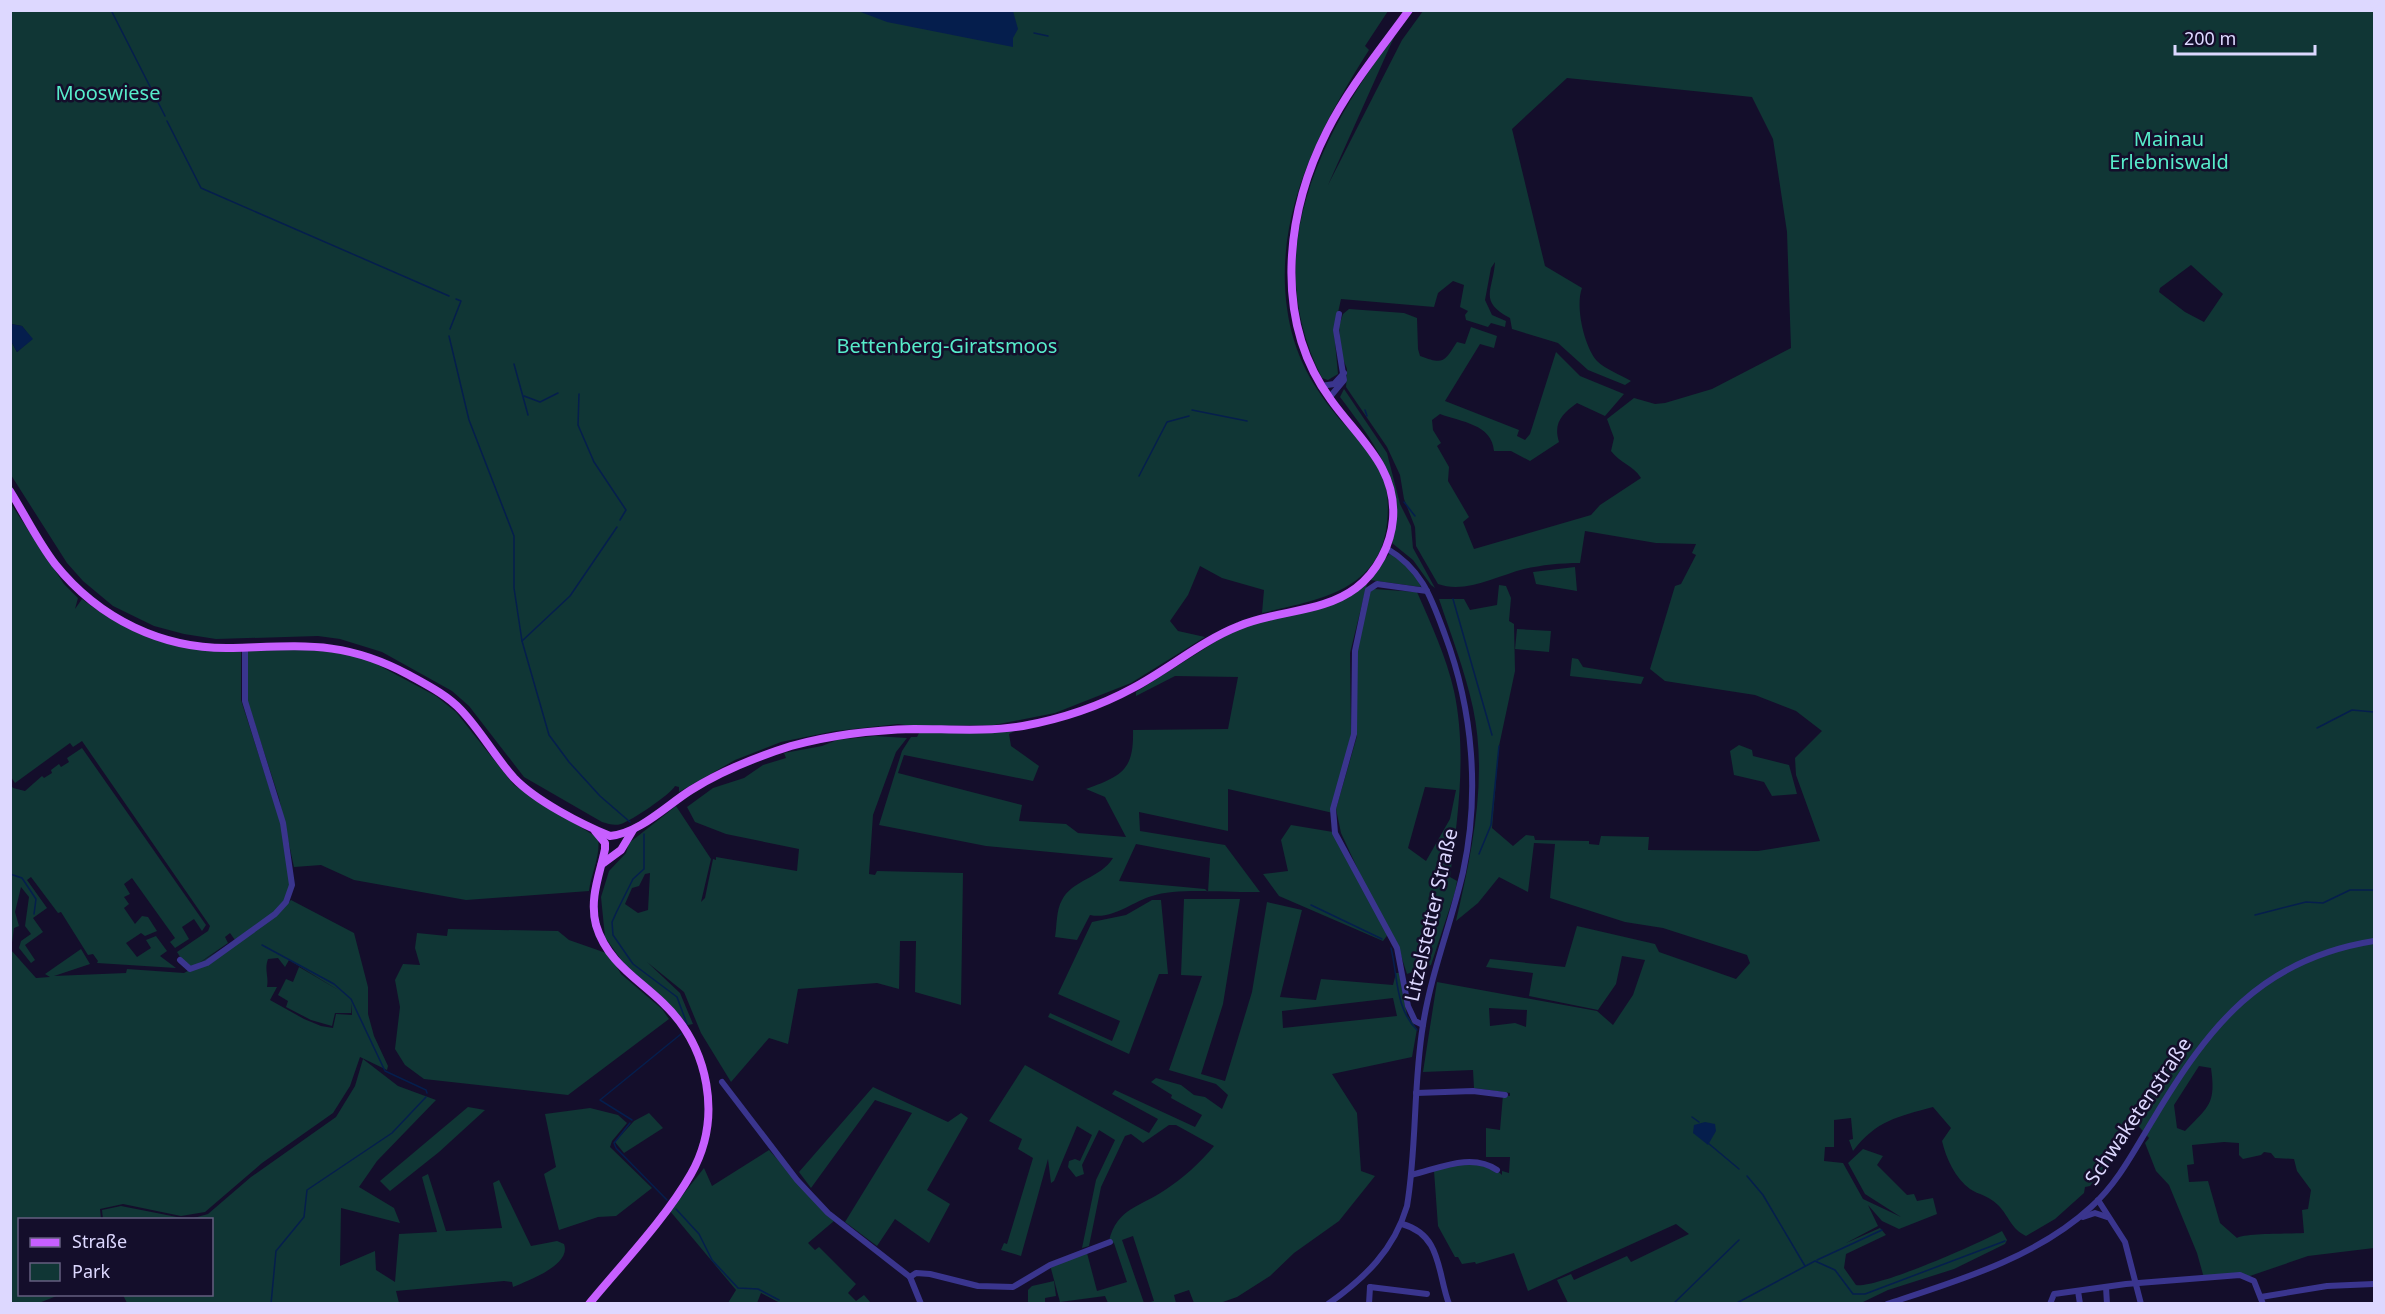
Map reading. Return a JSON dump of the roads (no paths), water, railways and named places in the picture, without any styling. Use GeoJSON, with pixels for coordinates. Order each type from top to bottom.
{"type":"FeatureCollection","features":[{"type":"Feature","properties":{"kind":"main road"},"geometry":{"type":"LineString","coordinates":[[589,1304],[690,1176],[702,1150],[708,1119],[707,1081],[698,1053],[687,1032],[661,1002],[625,973],[601,938],[594,910],[596,879],[609,841],[636,827],[712,778],[763,755],[796,745],[866,732],[1018,726],[1084,710],[1134,687],[1199,646],[1240,625],[1339,598],[1365,580],[1386,548],[1393,519],[1393,500],[1387,477],[1371,448],[1329,398],[1307,358],[1294,316],[1291,267],[1297,217],[1308,178],[1327,131],[1345,100],[1409,10]]}},
{"type":"Feature","properties":{"kind":"main road"},"geometry":{"type":"LineString","coordinates":[[10,491],[54,562],[78,589],[102,609],[137,629],[176,643],[200,647],[306,645],[337,648],[366,655],[398,669],[437,691],[460,709],[516,779],[536,795],[609,841],[622,844]]}},
{"type":"Feature","properties":{"kind":"main road"},"geometry":{"type":"LineString","coordinates":[[602,864],[621,850],[622,844],[636,827]]}},
{"type":"Feature","properties":{"kind":"main road"},"geometry":{"type":"LineString","coordinates":[[609,841],[613,854]]}},
{"type":"Feature","properties":{"kind":"street"},"geometry":{"type":"LineString","coordinates":[[1329,398],[1344,380],[1336,330],[1339,314]]}},
{"type":"Feature","properties":{"kind":"street"},"geometry":{"type":"LineString","coordinates":[[1321,386],[1334,384],[1344,373]]}},
{"type":"Feature","properties":{"kind":"street","name":"Litzelstetter Straße"},"geometry":{"type":"LineString","coordinates":[[1328,1304],[1362,1278],[1386,1251],[1402,1224],[1412,1175],[1416,1093],[1423,1025],[1462,872],[1472,792],[1470,741],[1460,682],[1449,644],[1427,591],[1410,564],[1386,548]]}},
{"type":"Feature","properties":{"kind":"street"},"geometry":{"type":"LineString","coordinates":[[1423,1025],[1415,1021],[1408,1006],[1397,948],[1335,833],[1333,822],[1342,772],[1354,734],[1355,651],[1368,590],[1377,584],[1427,591]]}},
{"type":"Feature","properties":{"kind":"street"},"geometry":{"type":"LineString","coordinates":[[180,960],[190,969],[207,963],[275,914],[286,902],[292,885],[284,823],[245,700],[245,647]]}},
{"type":"Feature","properties":{"kind":"street","name":"Schwaketenstraße"},"geometry":{"type":"LineString","coordinates":[[1891,1303],[1941,1286],[2037,1246],[2077,1220],[2098,1200],[2133,1153],[2199,1047],[2240,1003],[2277,975],[2303,962],[2326,952],[2374,940]]}},
{"type":"Feature","properties":{"kind":"street"},"geometry":{"type":"LineString","coordinates":[[723,1082],[798,1180],[828,1213],[910,1277],[921,1304]]}},
{"type":"Feature","properties":{"kind":"street"},"geometry":{"type":"LineString","coordinates":[[1416,1093],[1473,1091],[1505,1095]]}},
{"type":"Feature","properties":{"kind":"street"},"geometry":{"type":"LineString","coordinates":[[1412,1175],[1458,1163],[1479,1163],[1497,1170]]}},
{"type":"Feature","properties":{"kind":"street"},"geometry":{"type":"LineString","coordinates":[[2098,1200],[2125,1242],[2141,1304]]}},
{"type":"Feature","properties":{"kind":"street"},"geometry":{"type":"LineString","coordinates":[[2092,1206],[2109,1218]]}},
{"type":"Feature","properties":{"kind":"street"},"geometry":{"type":"LineString","coordinates":[[2077,1220],[2095,1213],[2109,1218]]}},
{"type":"Feature","properties":{"kind":"street"},"geometry":{"type":"LineString","coordinates":[[1402,1224],[1419,1231],[1434,1248],[1449,1304]]}},
{"type":"Feature","properties":{"kind":"street"},"geometry":{"type":"LineString","coordinates":[[910,1277],[916,1273],[930,1274],[978,1286],[1012,1287],[1050,1265],[1110,1242]]}},
{"type":"Feature","properties":{"kind":"street"},"geometry":{"type":"LineString","coordinates":[[2050,1304],[2054,1294],[2240,1275],[2254,1281],[2262,1300],[2327,1286],[2374,1284]]}},
{"type":"Feature","properties":{"kind":"street"},"geometry":{"type":"LineString","coordinates":[[1362,1278],[1370,1287],[1427,1294]]}},
{"type":"Feature","properties":{"kind":"street"},"geometry":{"type":"LineString","coordinates":[[1369,1304],[1370,1287]]}},
{"type":"Feature","properties":{"kind":"street"},"geometry":{"type":"LineString","coordinates":[[2106,1287],[2108,1304]]}},
{"type":"Feature","properties":{"kind":"street"},"geometry":{"type":"LineString","coordinates":[[2078,1291],[2080,1304]]}},
{"type":"Feature","properties":{"kind":"water"},"geometry":{"type":"Polygon","coordinates":[[[858,11],[1013,11],[1018,29],[1013,38],[1013,47],[887,22],[858,11]]]}},
{"type":"Feature","properties":{"kind":"water"},"geometry":{"type":"Polygon","coordinates":[[[11,324],[22,326],[33,339],[17,352],[11,341],[11,324]]]}},
{"type":"Feature","properties":{"kind":"water"},"geometry":{"type":"Polygon","coordinates":[[[1705,1122],[1715,1124],[1716,1131],[1708,1145],[1693,1133],[1694,1125],[1705,1122]]]}},
{"type":"Feature","properties":{"kind":"waterway"},"geometry":{"type":"LineString","coordinates":[[111,10],[165,116]]}},
{"type":"Feature","properties":{"kind":"waterway"},"geometry":{"type":"LineString","coordinates":[[1034,33],[1048,36]]}},
{"type":"Feature","properties":{"kind":"waterway"},"geometry":{"type":"LineString","coordinates":[[167,121],[201,188],[449,296]]}},
{"type":"Feature","properties":{"kind":"waterway"},"geometry":{"type":"LineString","coordinates":[[450,329],[461,301],[456,299]]}},
{"type":"Feature","properties":{"kind":"waterway"},"geometry":{"type":"LineString","coordinates":[[449,336],[469,420],[514,536],[514,588],[522,641],[549,735],[569,762],[600,796],[630,822]]}},
{"type":"Feature","properties":{"kind":"waterway"},"geometry":{"type":"LineString","coordinates":[[514,364],[528,415]]}},
{"type":"Feature","properties":{"kind":"waterway"},"geometry":{"type":"LineString","coordinates":[[524,396],[540,402],[558,393]]}},
{"type":"Feature","properties":{"kind":"waterway"},"geometry":{"type":"LineString","coordinates":[[579,394],[578,425],[594,462],[626,510],[620,520]]}},
{"type":"Feature","properties":{"kind":"waterway"},"geometry":{"type":"LineString","coordinates":[[1192,410],[1247,421]]}},
{"type":"Feature","properties":{"kind":"waterway"},"geometry":{"type":"LineString","coordinates":[[1365,410],[1367,416]]}},
{"type":"Feature","properties":{"kind":"waterway"},"geometry":{"type":"LineString","coordinates":[[1139,476],[1167,422],[1189,416]]}},
{"type":"Feature","properties":{"kind":"waterway"},"geometry":{"type":"LineString","coordinates":[[1404,502],[1415,516]]}},
{"type":"Feature","properties":{"kind":"waterway"},"geometry":{"type":"LineString","coordinates":[[522,641],[570,596],[617,527]]}},
{"type":"Feature","properties":{"kind":"waterway"},"geometry":{"type":"LineString","coordinates":[[1453,599],[1492,735]]}},
{"type":"Feature","properties":{"kind":"waterway"},"geometry":{"type":"LineString","coordinates":[[2317,728],[2352,710],[2374,712]]}},
{"type":"Feature","properties":{"kind":"waterway"},"geometry":{"type":"LineString","coordinates":[[1479,854],[1491,825],[1499,746]]}},
{"type":"Feature","properties":{"kind":"waterway"},"geometry":{"type":"LineString","coordinates":[[644,834],[644,869],[633,879],[617,911],[612,922],[613,935],[633,964],[677,997],[687,1024]]}},
{"type":"Feature","properties":{"kind":"waterway"},"geometry":{"type":"LineString","coordinates":[[10,874],[22,878],[36,899],[34,914]]}},
{"type":"Feature","properties":{"kind":"waterway"},"geometry":{"type":"LineString","coordinates":[[2255,915],[2306,902],[2323,903],[2350,890],[2374,890]]}},
{"type":"Feature","properties":{"kind":"waterway"},"geometry":{"type":"LineString","coordinates":[[1311,905],[1382,939]]}},
{"type":"Feature","properties":{"kind":"waterway"},"geometry":{"type":"LineString","coordinates":[[262,945],[334,984],[351,999],[385,1071],[426,1090],[427,1093]]}},
{"type":"Feature","properties":{"kind":"waterway"},"geometry":{"type":"LineString","coordinates":[[1391,948],[1401,1002],[1417,1030]]}},
{"type":"Feature","properties":{"kind":"waterway"},"geometry":{"type":"LineString","coordinates":[[632,1120],[600,1100],[681,1034]]}},
{"type":"Feature","properties":{"kind":"waterway"},"geometry":{"type":"LineString","coordinates":[[271,1304],[276,1251],[304,1217],[307,1190],[392,1133],[426,1097]]}},
{"type":"Feature","properties":{"kind":"waterway"},"geometry":{"type":"LineString","coordinates":[[1692,1117],[1699,1122]]}},
{"type":"Feature","properties":{"kind":"waterway"},"geometry":{"type":"LineString","coordinates":[[630,1123],[614,1143],[616,1148],[667,1200]]}},
{"type":"Feature","properties":{"kind":"waterway"},"geometry":{"type":"LineString","coordinates":[[1708,1143],[1739,1169]]}},
{"type":"Feature","properties":{"kind":"waterway"},"geometry":{"type":"LineString","coordinates":[[1747,1176],[1763,1195],[1805,1266]]}},
{"type":"Feature","properties":{"kind":"waterway"},"geometry":{"type":"LineString","coordinates":[[676,1209],[699,1234],[712,1260],[738,1288],[758,1289],[779,1300]]}},
{"type":"Feature","properties":{"kind":"waterway"},"geometry":{"type":"LineString","coordinates":[[1817,1260],[1882,1230]]}},
{"type":"Feature","properties":{"kind":"waterway"},"geometry":{"type":"LineString","coordinates":[[1673,1304],[1739,1240]]}},
{"type":"Feature","properties":{"kind":"waterway"},"geometry":{"type":"LineString","coordinates":[[1735,1304],[1815,1261],[1835,1270],[1853,1294],[1865,1294],[2005,1241]]}},
{"type":"Feature","properties":{"kind":"park label","name":"Mooswiese"},"geometry":{"type":"Point","coordinates":[108,93]}},
{"type":"Feature","properties":{"kind":"park label","name":"Mainau Erlebniswald"},"geometry":{"type":"Point","coordinates":[2169,150]}},
{"type":"Feature","properties":{"kind":"park label","name":"Bettenberg-Giratsmoos"},"geometry":{"type":"Point","coordinates":[947,346]}}]}
